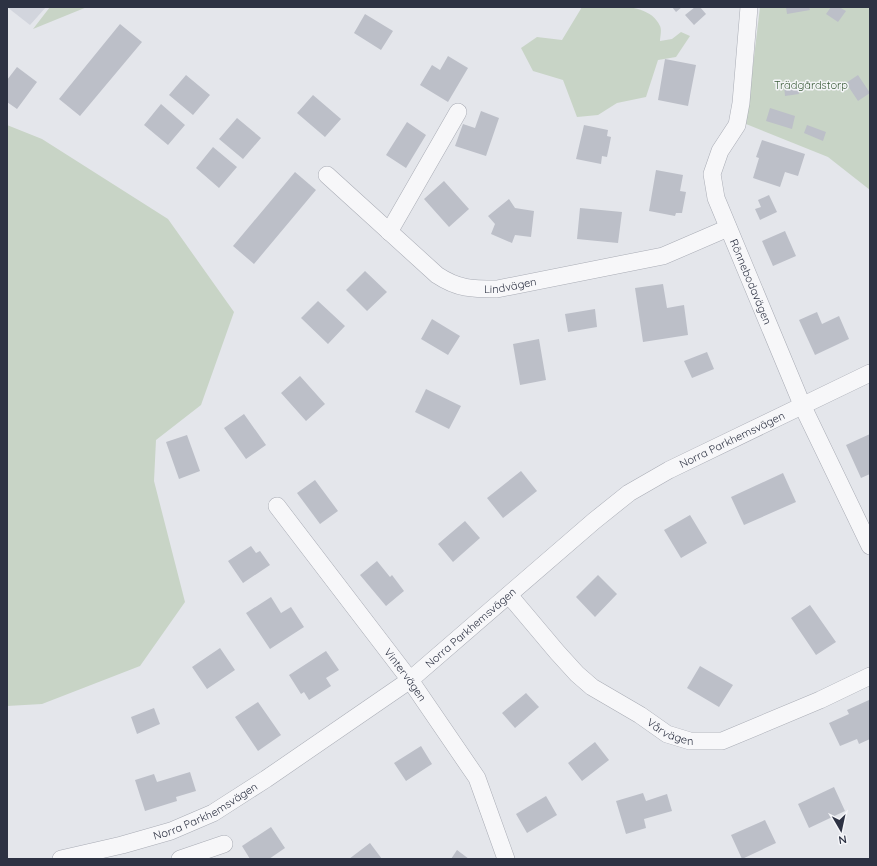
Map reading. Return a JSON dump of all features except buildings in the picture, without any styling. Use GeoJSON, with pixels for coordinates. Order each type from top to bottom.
{"type":"FeatureCollection","features":[{"type":"Feature","properties":{"kind":"street","name":"Rönnebodavägen"},"geometry":{"type":"LineString","coordinates":[[749,7],[741,103],[737,125],[720,151],[712,174],[716,198],[803,407],[870,546]]}},
{"type":"Feature","properties":{"kind":"street"},"geometry":{"type":"LineString","coordinates":[[389,232],[458,112]]}},
{"type":"Feature","properties":{"kind":"street","name":"Lindvägen"},"geometry":{"type":"LineString","coordinates":[[327,175],[437,275],[451,284],[478,289],[497,289],[663,256],[728,228]]}},
{"type":"Feature","properties":{"kind":"street","name":"Norra Parkhemsvägen"},"geometry":{"type":"LineString","coordinates":[[60,859],[122,845],[171,831],[213,813],[266,779],[410,680],[594,521],[630,494],[669,470],[803,407],[870,373]]}},
{"type":"Feature","properties":{"kind":"street","name":"Vintervägen"},"geometry":{"type":"LineString","coordinates":[[277,506],[410,680],[477,778],[506,859]]}},
{"type":"Feature","properties":{"kind":"street","name":"Vårvägen"},"geometry":{"type":"LineString","coordinates":[[509,595],[562,658],[592,687],[640,715],[667,734],[690,741],[722,741],[820,700],[870,676]]}},
{"type":"Feature","properties":{"kind":"street"},"geometry":{"type":"LineString","coordinates":[[180,859],[224,844]]}},
{"type":"Feature","properties":{"kind":"shaded area"},"geometry":{"type":"Polygon","coordinates":[[[7,7],[46,7],[30,25],[7,7]]]}},
{"type":"Feature","properties":{"kind":"green space"},"geometry":{"type":"Polygon","coordinates":[[[613,6],[646,12],[654,18],[661,28],[660,41],[672,39],[681,32],[690,36],[676,57],[658,60],[646,97],[617,103],[598,115],[577,117],[563,80],[533,71],[521,48],[537,37],[562,40],[582,7],[613,6]]]}},
{"type":"Feature","properties":{"kind":"green space"},"geometry":{"type":"Polygon","coordinates":[[[50,7],[87,7],[33,29],[50,7]]]}},
{"type":"Feature","properties":{"kind":"green space","name":"Trädgårdstorp"},"geometry":{"type":"Polygon","coordinates":[[[760,7],[870,7],[870,190],[828,157],[746,124],[760,7]]]}},
{"type":"Feature","properties":{"kind":"green space"},"geometry":{"type":"Polygon","coordinates":[[[7,125],[42,139],[168,219],[234,312],[201,405],[156,440],[154,481],[185,602],[140,666],[42,704],[7,706],[7,125]]]}}]}
